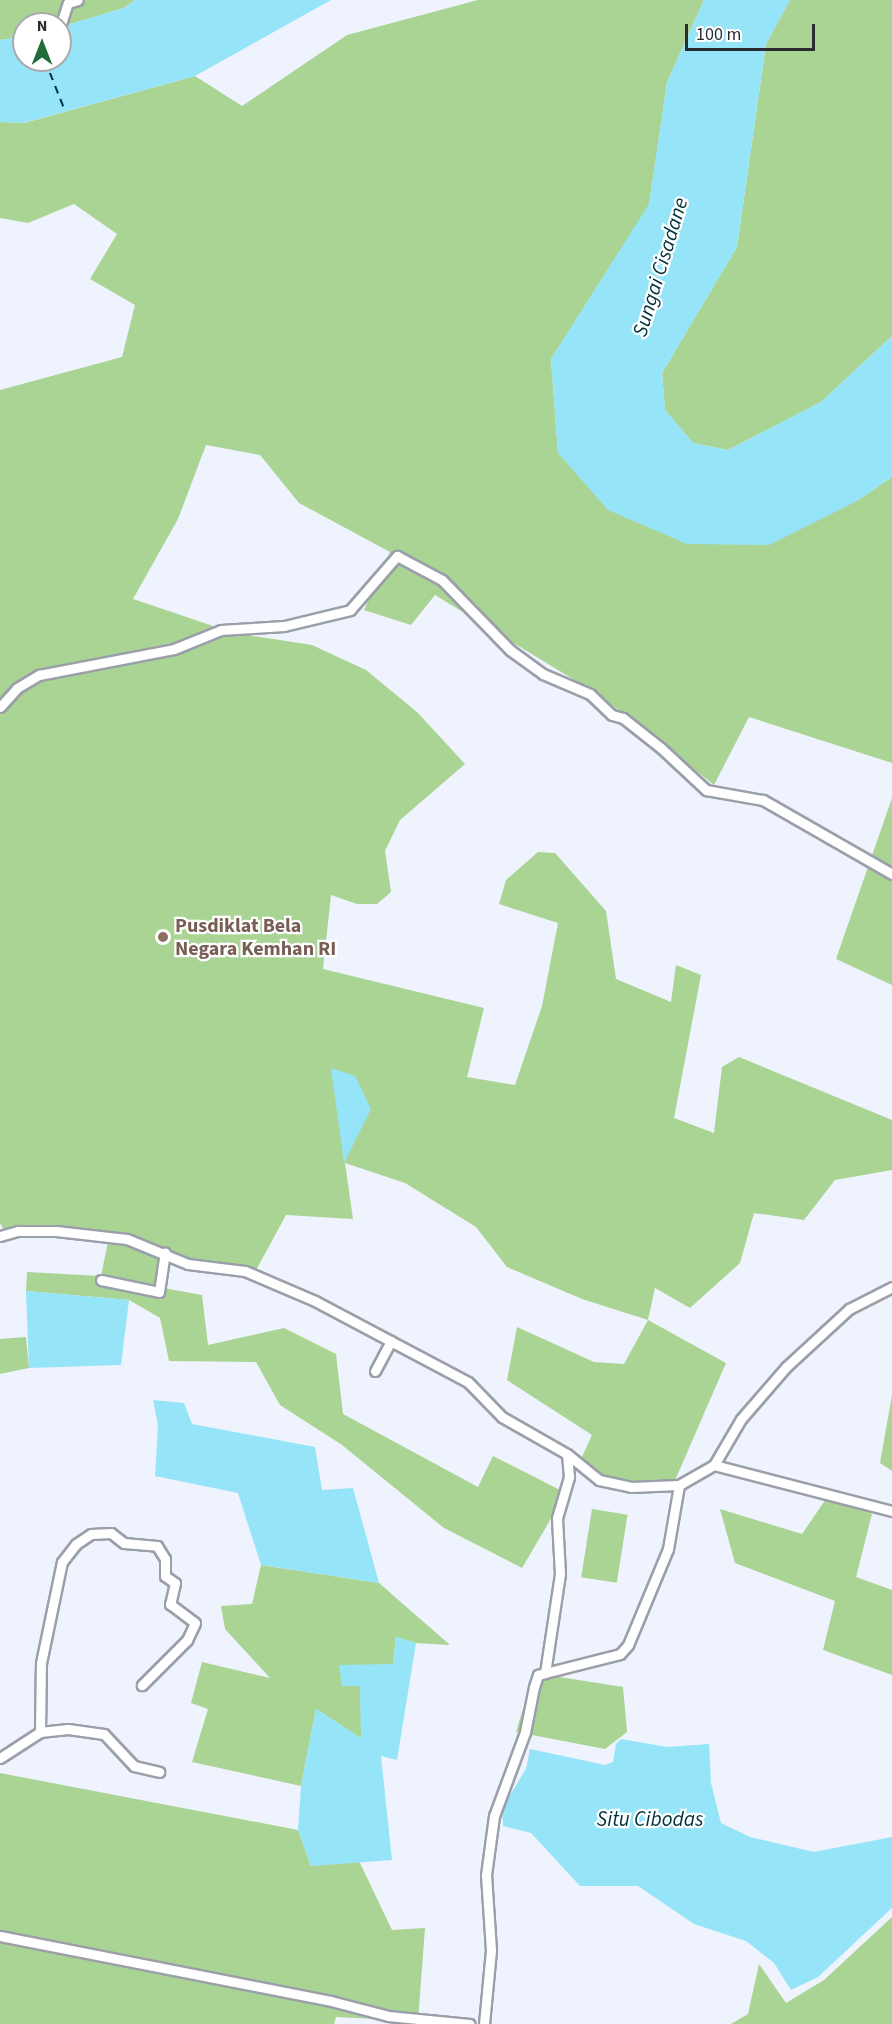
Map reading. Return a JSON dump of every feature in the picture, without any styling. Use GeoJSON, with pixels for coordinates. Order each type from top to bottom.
{"type":"FeatureCollection","features":[{"type":"Feature","properties":{"kind":"street"},"geometry":{"type":"LineString","coordinates":[[65,12],[68,3],[78,0]]}},
{"type":"Feature","properties":{"kind":"street"},"geometry":{"type":"LineString","coordinates":[[0,707],[17,688],[39,675],[174,649],[221,630],[284,626],[350,610],[397,556],[442,580],[510,650],[543,674],[590,694],[612,715],[623,718],[661,748],[706,790],[763,800],[892,874]]}},
{"type":"Feature","properties":{"kind":"street"},"geometry":{"type":"LineString","coordinates":[[0,1236],[18,1231],[56,1231],[127,1239],[165,1252],[188,1264],[245,1271],[391,1341],[468,1382],[502,1417],[567,1454],[599,1480],[631,1487],[678,1485],[714,1465],[741,1419],[786,1367],[849,1309],[892,1287]]}},
{"type":"Feature","properties":{"kind":"street"},"geometry":{"type":"LineString","coordinates":[[101,1280],[159,1292],[165,1252]]}},
{"type":"Feature","properties":{"kind":"street"},"geometry":{"type":"LineString","coordinates":[[375,1371],[391,1341]]}},
{"type":"Feature","properties":{"kind":"street"},"geometry":{"type":"LineString","coordinates":[[546,1673],[560,1574],[557,1518],[569,1477],[567,1454]]}},
{"type":"Feature","properties":{"kind":"street"},"geometry":{"type":"LineString","coordinates":[[714,1465],[892,1511]]}},
{"type":"Feature","properties":{"kind":"street"},"geometry":{"type":"LineString","coordinates":[[484,2024],[491,1950],[486,1875],[494,1816],[525,1732],[538,1675],[620,1654],[628,1646],[669,1549],[678,1485]]}},
{"type":"Feature","properties":{"kind":"street"},"geometry":{"type":"LineString","coordinates":[[40,1732],[41,1663],[62,1563],[76,1544],[91,1534],[111,1533],[124,1543],[157,1546],[165,1559],[165,1576],[175,1583],[170,1604],[195,1623],[187,1640],[142,1685]]}},
{"type":"Feature","properties":{"kind":"street"},"geometry":{"type":"LineString","coordinates":[[0,1758],[40,1732],[68,1729],[104,1734],[134,1766],[159,1772]]}},
{"type":"Feature","properties":{"kind":"street"},"geometry":{"type":"LineString","coordinates":[[0,1936],[331,2001],[388,2016],[470,2024]]}},
{"type":"Feature","properties":{"kind":"green space"},"geometry":{"type":"Polygon","coordinates":[[[0,0],[135,0],[124,8],[72,23],[72,12],[12,12],[12,38],[0,40],[0,0]]]}},
{"type":"Feature","properties":{"kind":"green space"},"geometry":{"type":"Polygon","coordinates":[[[478,0],[704,0],[667,82],[649,205],[551,359],[558,453],[857,501],[892,477],[892,763],[749,717],[714,785],[599,695],[435,595],[411,625],[364,610],[390,552],[299,503],[260,455],[206,445],[178,519],[133,599],[234,633],[312,645],[366,670],[417,712],[465,764],[400,820],[385,851],[391,892],[377,904],[357,904],[331,895],[323,969],[484,1008],[467,1077],[515,1085],[542,1006],[558,923],[499,904],[506,880],[538,852],[555,853],[606,911],[616,979],[671,1002],[676,965],[701,975],[674,1118],[714,1133],[722,1067],[739,1057],[892,1120],[892,1170],[835,1180],[804,1220],[754,1213],[740,1263],[690,1308],[655,1288],[648,1320],[582,1299],[507,1267],[476,1227],[405,1183],[345,1163],[353,1219],[286,1215],[255,1272],[171,1255],[163,1288],[202,1295],[208,1345],[284,1328],[336,1354],[343,1414],[478,1487],[493,1456],[566,1493],[522,1568],[444,1528],[342,1445],[280,1405],[256,1362],[169,1361],[160,1318],[129,1300],[26,1291],[27,1272],[101,1276],[109,1237],[5,1232],[0,1223],[0,390],[122,357],[135,305],[90,279],[117,234],[74,204],[28,223],[0,218],[0,122],[24,123],[195,76],[242,106],[347,35],[478,0]]]}},
{"type":"Feature","properties":{"kind":"green space"},"geometry":{"type":"Polygon","coordinates":[[[790,0],[892,0],[892,336],[821,402],[728,450],[693,443],[665,410],[662,373],[737,247],[766,44],[790,0]]]}},
{"type":"Feature","properties":{"kind":"green space"},"geometry":{"type":"Polygon","coordinates":[[[892,798],[892,985],[836,959],[892,798]]]}},
{"type":"Feature","properties":{"kind":"green space"},"geometry":{"type":"Polygon","coordinates":[[[648,1320],[726,1363],[670,1492],[576,1470],[592,1435],[507,1380],[517,1327],[594,1362],[624,1364],[648,1320]]]}},
{"type":"Feature","properties":{"kind":"green space"},"geometry":{"type":"Polygon","coordinates":[[[26,1337],[29,1368],[0,1374],[0,1339],[26,1337]]]}},
{"type":"Feature","properties":{"kind":"green space"},"geometry":{"type":"Polygon","coordinates":[[[892,1395],[892,1471],[880,1463],[892,1395]]]}},
{"type":"Feature","properties":{"kind":"green space"},"geometry":{"type":"Polygon","coordinates":[[[828,1496],[872,1514],[856,1577],[892,1590],[892,1675],[823,1650],[835,1601],[735,1563],[720,1509],[802,1534],[828,1496]]]}},
{"type":"Feature","properties":{"kind":"green space"},"geometry":{"type":"Polygon","coordinates":[[[592,1509],[628,1515],[617,1583],[581,1577],[592,1509]]]}},
{"type":"Feature","properties":{"kind":"green space"},"geometry":{"type":"Polygon","coordinates":[[[261,1565],[379,1583],[450,1645],[416,1643],[396,1637],[393,1664],[360,1686],[362,1739],[316,1709],[301,1786],[192,1762],[208,1709],[191,1703],[202,1662],[270,1678],[225,1629],[221,1606],[252,1604],[261,1565]]]}},
{"type":"Feature","properties":{"kind":"green space"},"geometry":{"type":"Polygon","coordinates":[[[534,1673],[623,1687],[627,1732],[605,1749],[516,1732],[534,1673]]]}},
{"type":"Feature","properties":{"kind":"green space"},"geometry":{"type":"Polygon","coordinates":[[[0,1773],[298,1830],[311,1866],[359,1861],[392,1930],[425,1928],[418,2021],[336,2017],[334,2024],[0,2024],[0,1773]]]}},
{"type":"Feature","properties":{"kind":"green space"},"geometry":{"type":"Polygon","coordinates":[[[892,1917],[892,2024],[731,2024],[748,2014],[759,1964],[786,2003],[824,1980],[892,1917]]]}},
{"type":"Feature","properties":{"kind":"water"},"geometry":{"type":"Polygon","coordinates":[[[135,0],[331,0],[195,76],[23,123],[0,122],[0,40],[12,38],[12,72],[72,72],[72,23],[124,8],[135,0]]]}},
{"type":"Feature","properties":{"kind":"water","name":"Sungai Cisadane"},"geometry":{"type":"Polygon","coordinates":[[[704,0],[790,0],[766,44],[737,247],[662,373],[665,410],[693,443],[728,450],[821,402],[892,336],[892,477],[857,501],[769,545],[687,544],[608,510],[558,453],[551,359],[649,204],[667,82],[704,0]]]}},
{"type":"Feature","properties":{"kind":"water"},"geometry":{"type":"Polygon","coordinates":[[[331,1068],[355,1076],[371,1109],[344,1163],[331,1068]]]}},
{"type":"Feature","properties":{"kind":"water"},"geometry":{"type":"Polygon","coordinates":[[[26,1291],[129,1300],[121,1365],[29,1368],[26,1291]]]}},
{"type":"Feature","properties":{"kind":"water"},"geometry":{"type":"Polygon","coordinates":[[[153,1400],[184,1403],[192,1424],[315,1447],[322,1490],[353,1488],[379,1583],[261,1565],[238,1493],[155,1476],[158,1425],[153,1400]]]}},
{"type":"Feature","properties":{"kind":"water"},"geometry":{"type":"Polygon","coordinates":[[[396,1637],[416,1643],[397,1760],[381,1756],[392,1860],[311,1866],[298,1830],[301,1786],[316,1709],[361,1738],[360,1686],[342,1686],[339,1665],[393,1664],[396,1637]]]}},
{"type":"Feature","properties":{"kind":"water","name":"Situ Cibodas"},"geometry":{"type":"Polygon","coordinates":[[[621,1739],[667,1747],[709,1744],[711,1783],[721,1823],[750,1837],[814,1852],[892,1837],[892,1908],[818,1977],[791,1990],[774,1963],[746,1941],[694,1924],[638,1886],[580,1886],[531,1833],[503,1826],[502,1808],[526,1769],[530,1749],[605,1765],[613,1762],[616,1744],[621,1739]]]}},
{"type":"Feature","properties":{"kind":"ferry route"},"geometry":{"type":"LineString","coordinates":[[50,72],[64,108]]}},
{"type":"Feature","properties":{"kind":"place","name":"Pusdiklat Bela Negara Kemhan RI"},"geometry":{"type":"Point","coordinates":[163,937]}}]}
